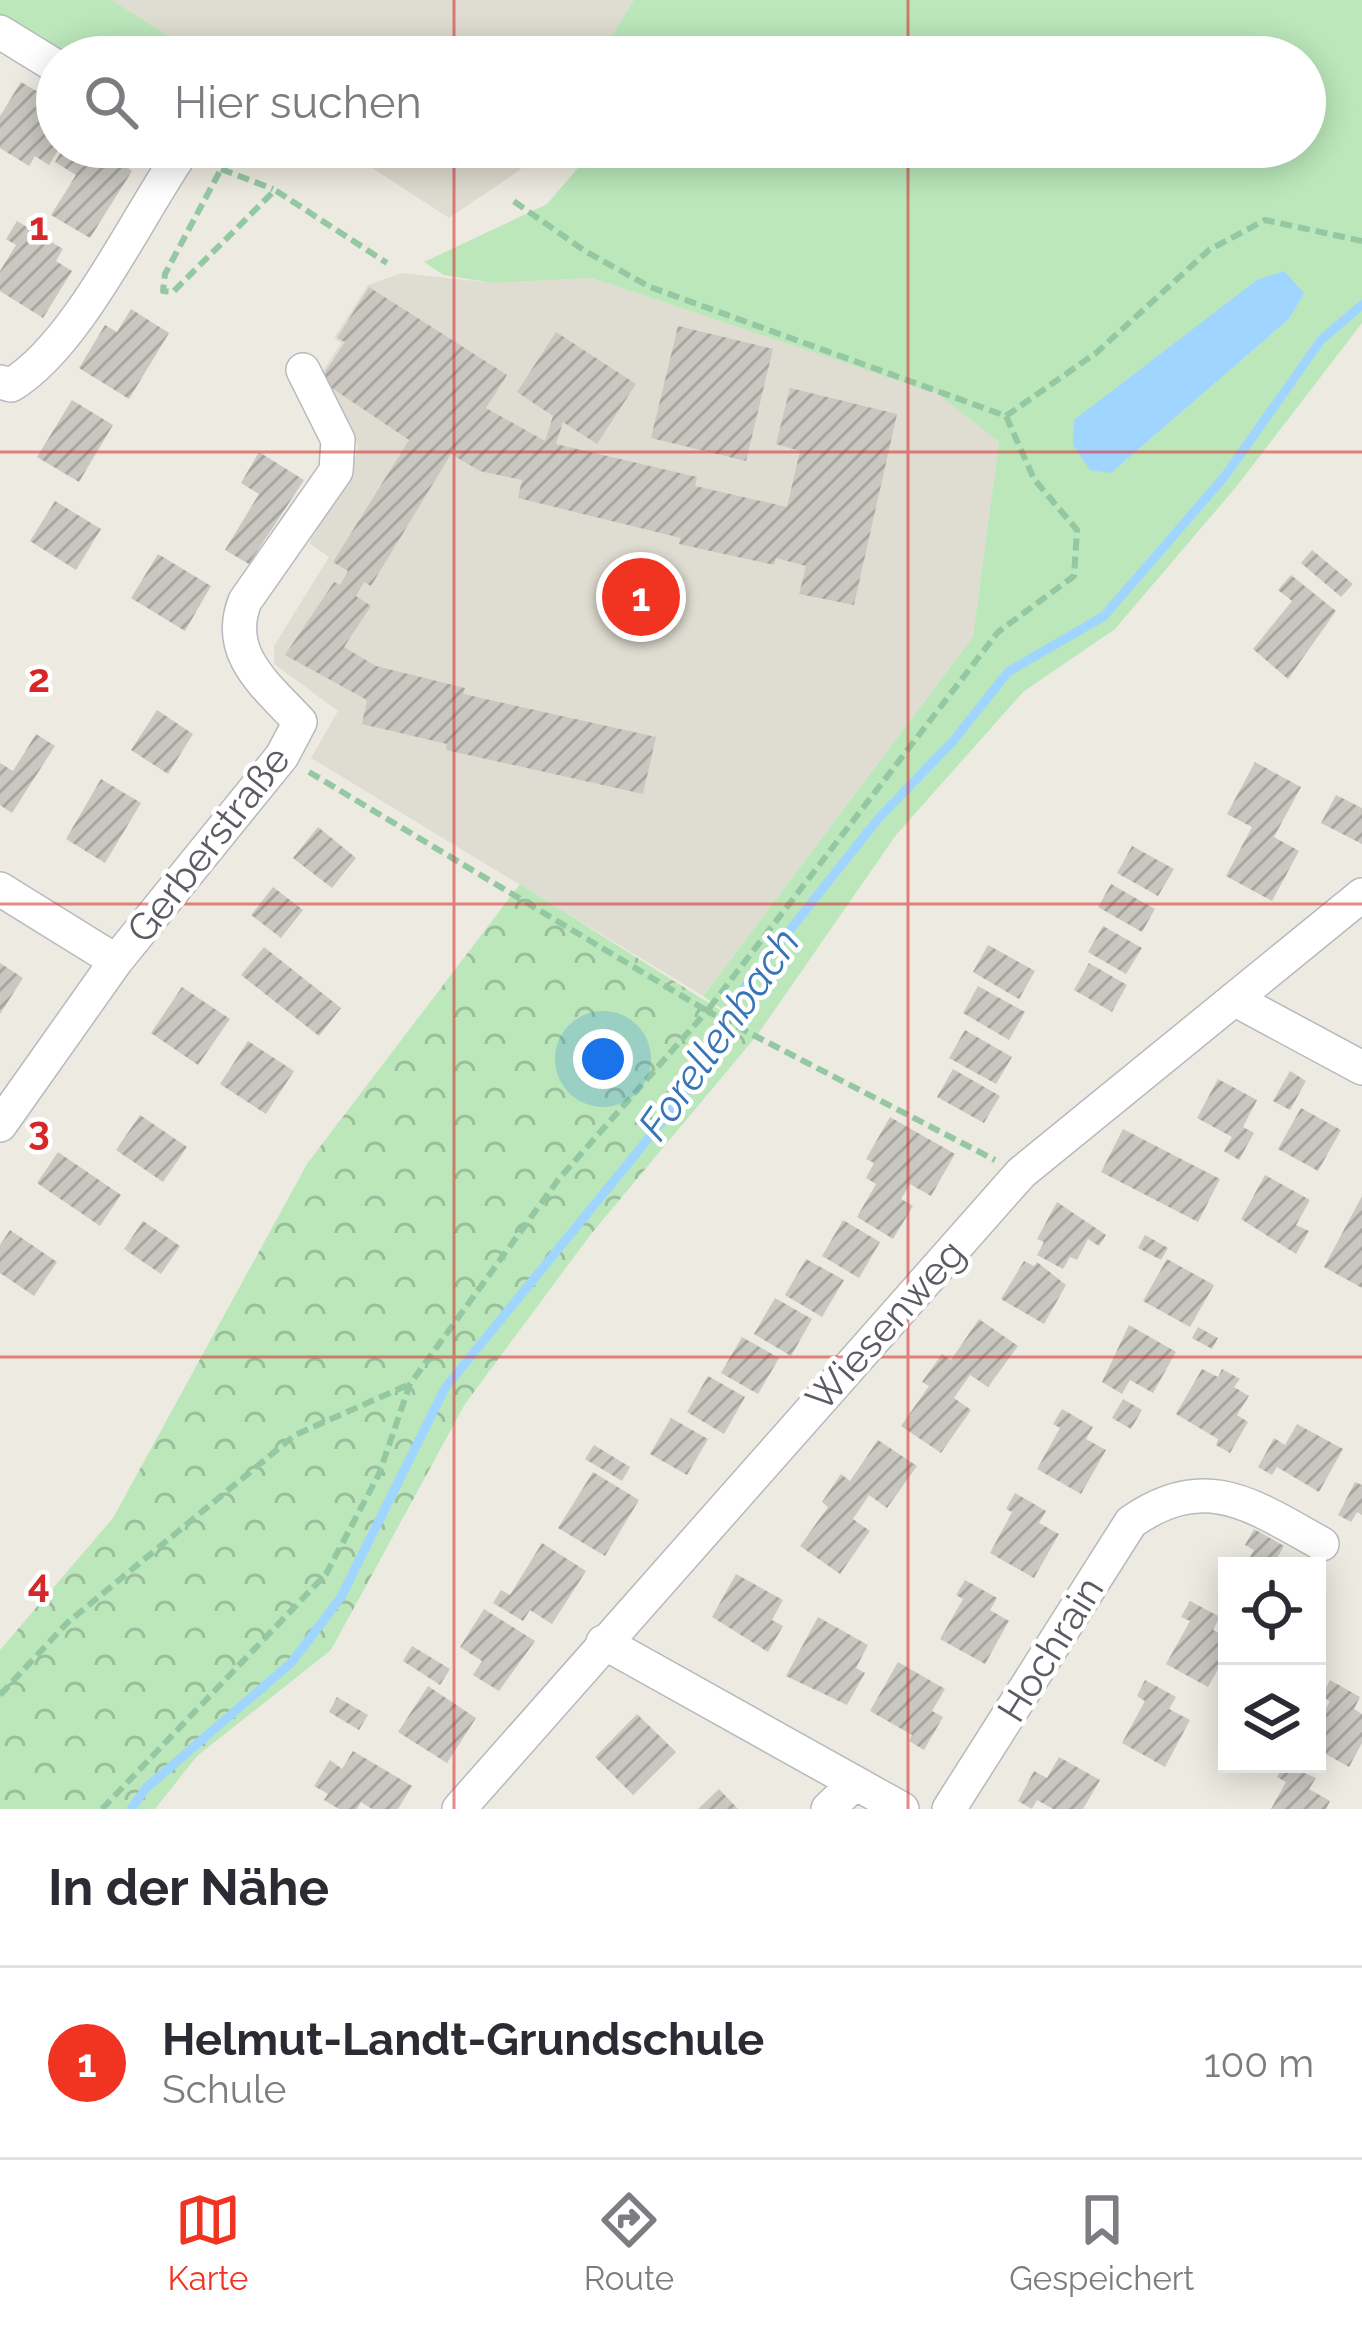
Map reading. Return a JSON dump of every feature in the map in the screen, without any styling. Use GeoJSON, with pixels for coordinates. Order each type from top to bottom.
{"type":"FeatureCollection","features":[{"type":"Feature","properties":{"kind":"street"},"geometry":{"type":"LineString","coordinates":[[0,32],[36,54]]}},
{"type":"Feature","properties":{"kind":"street"},"geometry":{"type":"LineString","coordinates":[[0,382],[11,385],[35,370],[181,168]]}},
{"type":"Feature","properties":{"kind":"street","name":"Gerberstraße"},"geometry":{"type":"LineString","coordinates":[[0,1125],[116,962],[282,756],[300,722],[250,669],[238,645],[236,624],[245,601],[336,471],[338,440],[303,370]]}},
{"type":"Feature","properties":{"kind":"street"},"geometry":{"type":"LineString","coordinates":[[0,889],[116,962]]}},
{"type":"Feature","properties":{"kind":"street","name":"Wiesenweg"},"geometry":{"type":"LineString","coordinates":[[459,1809],[1021,1173],[1362,895]]}},
{"type":"Feature","properties":{"kind":"street"},"geometry":{"type":"LineString","coordinates":[[1234,1000],[1362,1068]]}},
{"type":"Feature","properties":{"kind":"street","name":"Hochrain"},"geometry":{"type":"LineString","coordinates":[[949,1809],[1131,1522],[1163,1499],[1237,1497],[1322,1544]]}},
{"type":"Feature","properties":{"kind":"street"},"geometry":{"type":"LineString","coordinates":[[603,1642],[902,1809]]}},
{"type":"Feature","properties":{"kind":"street"},"geometry":{"type":"LineString","coordinates":[[828,1809],[855,1783]]}},
{"type":"Feature","properties":{"kind":"path"},"geometry":{"type":"LineString","coordinates":[[275,190],[194,275],[173,292],[163,291],[165,274],[221,169],[275,190],[387,263]]}},
{"type":"Feature","properties":{"kind":"path"},"geometry":{"type":"LineString","coordinates":[[103,1809],[326,1574],[379,1474],[410,1384],[558,1180],[707,1011],[998,632],[1074,576],[1077,530],[1034,479],[1006,416],[650,287],[585,251],[512,200]]}},
{"type":"Feature","properties":{"kind":"path"},"geometry":{"type":"LineString","coordinates":[[1006,416],[1096,353],[1209,250],[1264,220],[1362,242]]}},
{"type":"Feature","properties":{"kind":"path"},"geometry":{"type":"LineString","coordinates":[[282,756],[707,1011],[1021,1173]]}},
{"type":"Feature","properties":{"kind":"path"},"geometry":{"type":"LineString","coordinates":[[0,1695],[67,1623],[295,1435],[410,1384]]}},
{"type":"Feature","properties":{"kind":"shaded area"},"geometry":{"type":"Polygon","coordinates":[[[112,0],[634,0],[611,36],[168,36],[112,0]]]}},
{"type":"Feature","properties":{"kind":"shaded area"},"geometry":{"type":"Polygon","coordinates":[[[372,168],[521,168],[449,218],[372,168]]]}},
{"type":"Feature","properties":{"kind":"shaded area"},"geometry":{"type":"Polygon","coordinates":[[[402,273],[493,283],[592,278],[939,394],[999,442],[973,637],[703,996],[311,758],[338,711],[274,664],[274,646],[329,557],[309,543],[351,475],[358,447],[350,423],[317,380],[341,343],[334,338],[368,285],[402,273]]]}},
{"type":"Feature","properties":{"kind":"green space"},"geometry":{"type":"Polygon","coordinates":[[[0,0],[112,0],[168,36],[36,38],[0,16],[0,0]]]}},
{"type":"Feature","properties":{"kind":"green space"},"geometry":{"type":"Polygon","coordinates":[[[634,0],[1362,0],[1362,323],[1236,487],[1115,629],[1023,692],[896,835],[758,1034],[703,996],[973,637],[999,442],[938,394],[592,278],[493,283],[444,275],[424,262],[547,204],[578,168],[1326,168],[1326,36],[611,36],[634,0]],[[1303,293],[1112,472],[1289,319],[1303,293]]]}},
{"type":"Feature","properties":{"kind":"green space"},"geometry":{"type":"Polygon","coordinates":[[[520,884],[758,1034],[591,1234],[465,1404],[331,1650],[197,1756],[155,1809],[0,1809],[0,1650],[113,1518],[307,1164],[520,884]]]}},
{"type":"Feature","properties":{"kind":"water"},"geometry":{"type":"Polygon","coordinates":[[[1284,271],[1304,293],[1289,319],[1111,473],[1090,470],[1073,445],[1074,420],[1257,280],[1284,271]]]}},
{"type":"Feature","properties":{"kind":"building"},"geometry":{"type":"Polygon","coordinates":[[[21,82],[36,91],[36,157],[29,166],[0,148],[0,116],[21,82]]]}},
{"type":"Feature","properties":{"kind":"building"},"geometry":{"type":"Polygon","coordinates":[[[65,168],[132,171],[90,238],[51,215],[76,175],[65,168]]]}},
{"type":"Feature","properties":{"kind":"building"},"geometry":{"type":"Polygon","coordinates":[[[17,221],[63,249],[56,261],[72,271],[43,318],[0,291],[0,271],[16,245],[6,239],[17,221]]]}},
{"type":"Feature","properties":{"kind":"building"},"geometry":{"type":"Polygon","coordinates":[[[369,287],[507,375],[486,408],[545,441],[553,416],[517,392],[556,332],[636,384],[597,444],[563,422],[556,444],[697,477],[695,486],[787,507],[800,451],[776,444],[790,388],[897,414],[854,605],[799,594],[806,566],[776,558],[774,565],[679,544],[681,538],[518,498],[522,480],[480,471],[451,454],[371,586],[364,582],[356,596],[371,606],[344,647],[376,666],[465,688],[463,694],[656,737],[643,794],[446,750],[447,744],[362,724],[367,700],[285,655],[334,582],[340,585],[348,571],[333,562],[409,440],[320,380],[345,342],[337,338],[369,287]]]}},
{"type":"Feature","properties":{"kind":"building"},"geometry":{"type":"Polygon","coordinates":[[[131,309],[169,333],[129,399],[79,368],[105,325],[117,332],[131,309]]]}},
{"type":"Feature","properties":{"kind":"building"},"geometry":{"type":"Polygon","coordinates":[[[678,326],[773,349],[746,461],[651,438],[678,326]]]}},
{"type":"Feature","properties":{"kind":"building"},"geometry":{"type":"Polygon","coordinates":[[[72,400],[113,425],[79,482],[37,457],[72,400]]]}},
{"type":"Feature","properties":{"kind":"building"},"geometry":{"type":"Polygon","coordinates":[[[259,452],[304,480],[249,564],[225,550],[259,494],[241,483],[259,452]]]}},
{"type":"Feature","properties":{"kind":"building"},"geometry":{"type":"Polygon","coordinates":[[[55,501],[101,529],[76,570],[30,541],[55,501]]]}},
{"type":"Feature","properties":{"kind":"building"},"geometry":{"type":"Polygon","coordinates":[[[1312,550],[1353,584],[1341,597],[1301,563],[1312,550]]]}},
{"type":"Feature","properties":{"kind":"building"},"geometry":{"type":"Polygon","coordinates":[[[158,554],[211,586],[185,631],[131,598],[158,554]]]}},
{"type":"Feature","properties":{"kind":"building"},"geometry":{"type":"Polygon","coordinates":[[[1291,575],[1336,611],[1288,679],[1253,649],[1292,601],[1278,590],[1291,575]]]}},
{"type":"Feature","properties":{"kind":"building"},"geometry":{"type":"Polygon","coordinates":[[[157,710],[193,734],[168,774],[131,750],[157,710]]]}},
{"type":"Feature","properties":{"kind":"building"},"geometry":{"type":"Polygon","coordinates":[[[36,734],[55,746],[12,813],[0,805],[0,763],[13,771],[36,734]]]}},
{"type":"Feature","properties":{"kind":"building"},"geometry":{"type":"Polygon","coordinates":[[[1255,762],[1301,787],[1274,837],[1299,851],[1272,901],[1226,876],[1252,827],[1227,814],[1255,762]]]}},
{"type":"Feature","properties":{"kind":"building"},"geometry":{"type":"Polygon","coordinates":[[[101,779],[141,803],[105,863],[66,839],[101,779]]]}},
{"type":"Feature","properties":{"kind":"building"},"geometry":{"type":"Polygon","coordinates":[[[1336,795],[1362,808],[1362,844],[1321,823],[1336,795]]]}},
{"type":"Feature","properties":{"kind":"building"},"geometry":{"type":"Polygon","coordinates":[[[318,827],[356,858],[332,888],[293,858],[318,827]]]}},
{"type":"Feature","properties":{"kind":"building"},"geometry":{"type":"Polygon","coordinates":[[[1132,846],[1174,869],[1158,896],[1117,873],[1132,846]]]}},
{"type":"Feature","properties":{"kind":"building"},"geometry":{"type":"Polygon","coordinates":[[[1111,884],[1155,909],[1142,932],[1098,907],[1111,884]]]}},
{"type":"Feature","properties":{"kind":"building"},"geometry":{"type":"Polygon","coordinates":[[[273,887],[303,910],[281,938],[251,915],[273,887]]]}},
{"type":"Feature","properties":{"kind":"building"},"geometry":{"type":"Polygon","coordinates":[[[1103,926],[1142,948],[1126,974],[1088,952],[1103,926]]]}},
{"type":"Feature","properties":{"kind":"building"},"geometry":{"type":"Polygon","coordinates":[[[988,945],[1035,971],[1019,999],[973,972],[988,945]]]}},
{"type":"Feature","properties":{"kind":"building"},"geometry":{"type":"Polygon","coordinates":[[[264,947],[341,1008],[319,1036],[241,975],[264,947]]]}},
{"type":"Feature","properties":{"kind":"building"},"geometry":{"type":"Polygon","coordinates":[[[0,963],[23,978],[0,1014],[0,963]]]}},
{"type":"Feature","properties":{"kind":"building"},"geometry":{"type":"Polygon","coordinates":[[[1089,963],[1127,985],[1112,1012],[1074,990],[1089,963]]]}},
{"type":"Feature","properties":{"kind":"building"},"geometry":{"type":"Polygon","coordinates":[[[978,986],[1025,1012],[1009,1040],[963,1013],[978,986]]]}},
{"type":"Feature","properties":{"kind":"building"},"geometry":{"type":"Polygon","coordinates":[[[182,987],[230,1019],[198,1065],[151,1033],[182,987]]]}},
{"type":"Feature","properties":{"kind":"building"},"geometry":{"type":"Polygon","coordinates":[[[965,1030],[1012,1057],[996,1084],[949,1058],[965,1030]]]}},
{"type":"Feature","properties":{"kind":"building"},"geometry":{"type":"Polygon","coordinates":[[[248,1041],[294,1071],[266,1114],[220,1084],[248,1041]]]}},
{"type":"Feature","properties":{"kind":"building"},"geometry":{"type":"Polygon","coordinates":[[[953,1069],[1000,1096],[984,1123],[937,1097],[953,1069]]]}},
{"type":"Feature","properties":{"kind":"building"},"geometry":{"type":"Polygon","coordinates":[[[1290,1071],[1306,1081],[1290,1110],[1273,1101],[1290,1071]]]}},
{"type":"Feature","properties":{"kind":"building"},"geometry":{"type":"Polygon","coordinates":[[[1218,1079],[1257,1100],[1243,1127],[1254,1133],[1239,1160],[1224,1151],[1232,1137],[1197,1118],[1218,1079]]]}},
{"type":"Feature","properties":{"kind":"building"},"geometry":{"type":"Polygon","coordinates":[[[1301,1108],[1341,1130],[1318,1171],[1278,1149],[1301,1108]]]}},
{"type":"Feature","properties":{"kind":"building"},"geometry":{"type":"Polygon","coordinates":[[[140,1115],[187,1147],[163,1182],[116,1150],[140,1115]]]}},
{"type":"Feature","properties":{"kind":"building"},"geometry":{"type":"Polygon","coordinates":[[[890,1117],[955,1154],[931,1196],[910,1184],[901,1199],[913,1206],[893,1239],[857,1217],[876,1184],[866,1178],[874,1163],[866,1159],[890,1117]]]}},
{"type":"Feature","properties":{"kind":"building"},"geometry":{"type":"Polygon","coordinates":[[[1123,1129],[1220,1179],[1198,1222],[1101,1172],[1123,1129]]]}},
{"type":"Feature","properties":{"kind":"building"},"geometry":{"type":"Polygon","coordinates":[[[58,1152],[121,1195],[100,1226],[37,1183],[58,1152]]]}},
{"type":"Feature","properties":{"kind":"building"},"geometry":{"type":"Polygon","coordinates":[[[1265,1175],[1310,1200],[1296,1225],[1309,1231],[1296,1254],[1241,1219],[1265,1175]]]}},
{"type":"Feature","properties":{"kind":"building"},"geometry":{"type":"Polygon","coordinates":[[[1362,1196],[1362,1288],[1324,1267],[1362,1196]]]}},
{"type":"Feature","properties":{"kind":"building"},"geometry":{"type":"Polygon","coordinates":[[[1057,1202],[1106,1235],[1099,1246],[1088,1239],[1077,1260],[1070,1257],[1063,1269],[1037,1255],[1044,1242],[1037,1239],[1057,1202]]]}},
{"type":"Feature","properties":{"kind":"building"},"geometry":{"type":"Polygon","coordinates":[[[843,1220],[880,1242],[859,1278],[822,1256],[843,1220]]]}},
{"type":"Feature","properties":{"kind":"building"},"geometry":{"type":"Polygon","coordinates":[[[143,1221],[180,1246],[161,1274],[124,1249],[143,1221]]]}},
{"type":"Feature","properties":{"kind":"building"},"geometry":{"type":"Polygon","coordinates":[[[10,1230],[57,1262],[34,1296],[0,1273],[0,1245],[10,1230]]]}},
{"type":"Feature","properties":{"kind":"building"},"geometry":{"type":"Polygon","coordinates":[[[1145,1235],[1168,1248],[1161,1260],[1138,1248],[1145,1235]]]}},
{"type":"Feature","properties":{"kind":"building"},"geometry":{"type":"Polygon","coordinates":[[[806,1259],[844,1280],[822,1317],[785,1295],[806,1259]]]}},
{"type":"Feature","properties":{"kind":"building"},"geometry":{"type":"Polygon","coordinates":[[[1167,1259],[1214,1285],[1190,1327],[1143,1301],[1167,1259]]]}},
{"type":"Feature","properties":{"kind":"building"},"geometry":{"type":"Polygon","coordinates":[[[1024,1261],[1034,1266],[1037,1262],[1066,1285],[1044,1324],[1001,1299],[1024,1261]]]}},
{"type":"Feature","properties":{"kind":"building"},"geometry":{"type":"Polygon","coordinates":[[[775,1298],[812,1319],[791,1356],[754,1334],[775,1298]]]}},
{"type":"Feature","properties":{"kind":"building"},"geometry":{"type":"Polygon","coordinates":[[[979,1319],[1018,1346],[988,1387],[970,1375],[954,1398],[971,1410],[941,1453],[901,1426],[929,1386],[922,1382],[942,1354],[951,1360],[979,1319]]]}},
{"type":"Feature","properties":{"kind":"building"},"geometry":{"type":"Polygon","coordinates":[[[1129,1325],[1176,1352],[1153,1393],[1130,1380],[1122,1394],[1102,1382],[1129,1325]]]}},
{"type":"Feature","properties":{"kind":"building"},"geometry":{"type":"Polygon","coordinates":[[[1198,1327],[1218,1338],[1212,1349],[1192,1338],[1198,1327]]]}},
{"type":"Feature","properties":{"kind":"building"},"geometry":{"type":"Polygon","coordinates":[[[742,1337],[779,1358],[758,1394],[721,1373],[742,1337]]]}},
{"type":"Feature","properties":{"kind":"building"},"geometry":{"type":"Polygon","coordinates":[[[1202,1369],[1218,1377],[1222,1369],[1240,1379],[1234,1387],[1249,1396],[1237,1415],[1248,1422],[1230,1453],[1216,1445],[1218,1439],[1176,1414],[1202,1369]]]}},
{"type":"Feature","properties":{"kind":"building"},"geometry":{"type":"Polygon","coordinates":[[[708,1376],[745,1397],[724,1434],[687,1412],[708,1376]]]}},
{"type":"Feature","properties":{"kind":"building"},"geometry":{"type":"Polygon","coordinates":[[[1123,1399],[1142,1410],[1131,1429],[1112,1418],[1123,1399]]]}},
{"type":"Feature","properties":{"kind":"building"},"geometry":{"type":"Polygon","coordinates":[[[1062,1409],[1093,1427],[1086,1439],[1106,1450],[1081,1494],[1037,1469],[1060,1428],[1053,1424],[1062,1409]]]}},
{"type":"Feature","properties":{"kind":"building"},"geometry":{"type":"Polygon","coordinates":[[[671,1418],[708,1439],[687,1475],[650,1454],[671,1418]]]}},
{"type":"Feature","properties":{"kind":"building"},"geometry":{"type":"Polygon","coordinates":[[[1297,1424],[1343,1449],[1319,1492],[1277,1467],[1272,1475],[1258,1467],[1274,1438],[1285,1445],[1297,1424]]]}},
{"type":"Feature","properties":{"kind":"building"},"geometry":{"type":"Polygon","coordinates":[[[878,1440],[917,1466],[887,1508],[869,1495],[853,1519],[870,1531],[840,1574],[800,1546],[828,1507],[822,1502],[841,1474],[850,1481],[878,1440]]]}},
{"type":"Feature","properties":{"kind":"building"},"geometry":{"type":"Polygon","coordinates":[[[594,1445],[630,1467],[622,1481],[585,1459],[594,1445]]]}},
{"type":"Feature","properties":{"kind":"building"},"geometry":{"type":"Polygon","coordinates":[[[593,1472],[639,1500],[605,1556],[558,1528],[593,1472]]]}},
{"type":"Feature","properties":{"kind":"building"},"geometry":{"type":"Polygon","coordinates":[[[1355,1482],[1362,1485],[1362,1515],[1357,1512],[1351,1522],[1338,1515],[1355,1482]]]}},
{"type":"Feature","properties":{"kind":"building"},"geometry":{"type":"Polygon","coordinates":[[[1015,1493],[1046,1511],[1039,1523],[1059,1534],[1034,1578],[990,1553],[1012,1512],[1006,1509],[1015,1493]]]}},
{"type":"Feature","properties":{"kind":"building"},"geometry":{"type":"Polygon","coordinates":[[[1254,1529],[1284,1546],[1278,1557],[1250,1557],[1254,1550],[1245,1545],[1254,1529]]]}},
{"type":"Feature","properties":{"kind":"building"},"geometry":{"type":"Polygon","coordinates":[[[542,1543],[586,1571],[552,1624],[530,1610],[523,1621],[493,1603],[501,1590],[510,1595],[542,1543]]]}},
{"type":"Feature","properties":{"kind":"building"},"geometry":{"type":"Polygon","coordinates":[[[736,1574],[783,1600],[772,1620],[783,1626],[768,1652],[712,1617],[736,1574]]]}},
{"type":"Feature","properties":{"kind":"building"},"geometry":{"type":"Polygon","coordinates":[[[965,1580],[997,1598],[990,1610],[1009,1621],[985,1664],[940,1639],[963,1599],[956,1595],[965,1580]]]}},
{"type":"Feature","properties":{"kind":"building"},"geometry":{"type":"Polygon","coordinates":[[[1190,1601],[1218,1616],[1213,1630],[1218,1632],[1218,1669],[1208,1687],[1166,1664],[1190,1621],[1181,1617],[1190,1601]]]}},
{"type":"Feature","properties":{"kind":"building"},"geometry":{"type":"Polygon","coordinates":[[[484,1609],[535,1641],[499,1691],[473,1675],[482,1661],[460,1647],[484,1609]]]}},
{"type":"Feature","properties":{"kind":"building"},"geometry":{"type":"Polygon","coordinates":[[[818,1617],[868,1645],[856,1668],[865,1673],[847,1705],[786,1676],[818,1617]]]}},
{"type":"Feature","properties":{"kind":"building"},"geometry":{"type":"Polygon","coordinates":[[[412,1646],[450,1669],[440,1685],[403,1661],[412,1646]]]}},
{"type":"Feature","properties":{"kind":"building"},"geometry":{"type":"Polygon","coordinates":[[[898,1662],[945,1689],[932,1711],[943,1717],[924,1750],[909,1741],[912,1735],[870,1711],[898,1662]]]}},
{"type":"Feature","properties":{"kind":"building"},"geometry":{"type":"Polygon","coordinates":[[[1145,1680],[1176,1697],[1169,1709],[1190,1720],[1165,1767],[1122,1743],[1145,1701],[1137,1696],[1145,1680]]]}},
{"type":"Feature","properties":{"kind":"building"},"geometry":{"type":"Polygon","coordinates":[[[1330,1680],[1360,1697],[1354,1709],[1362,1714],[1362,1743],[1349,1767],[1326,1754],[1330,1701],[1326,1688],[1330,1680]]]}},
{"type":"Feature","properties":{"kind":"building"},"geometry":{"type":"Polygon","coordinates":[[[428,1686],[476,1718],[447,1763],[398,1732],[428,1686]]]}},
{"type":"Feature","properties":{"kind":"building"},"geometry":{"type":"Polygon","coordinates":[[[337,1697],[368,1715],[359,1730],[329,1712],[337,1697]]]}},
{"type":"Feature","properties":{"kind":"building"},"geometry":{"type":"Polygon","coordinates":[[[637,1714],[676,1752],[633,1795],[595,1757],[637,1714]]]}},
{"type":"Feature","properties":{"kind":"building"},"geometry":{"type":"Polygon","coordinates":[[[353,1751],[412,1786],[398,1809],[372,1809],[361,1802],[357,1809],[339,1809],[324,1800],[328,1794],[314,1786],[330,1760],[342,1769],[353,1751]]]}},
{"type":"Feature","properties":{"kind":"building"},"geometry":{"type":"Polygon","coordinates":[[[1059,1757],[1100,1780],[1083,1809],[1053,1809],[1037,1800],[1032,1809],[1018,1801],[1034,1771],[1047,1778],[1059,1757]]]}},
{"type":"Feature","properties":{"kind":"building"},"geometry":{"type":"Polygon","coordinates":[[[1279,1773],[1305,1773],[1316,1778],[1309,1789],[1330,1801],[1326,1809],[1271,1809],[1286,1782],[1277,1777],[1279,1773]]]}},
{"type":"Feature","properties":{"kind":"building"},"geometry":{"type":"Polygon","coordinates":[[[719,1789],[738,1809],[698,1809],[719,1789]]]}},
{"type":"Feature","properties":{"kind":"waterway","name":"Forellenbach"},"geometry":{"type":"LineString","coordinates":[[131,1809],[146,1788],[291,1663],[341,1597],[445,1388],[696,1080],[735,999],[878,819],[953,741],[1008,672],[1104,616],[1225,476],[1321,340],[1362,305]]}},
{"type":"Feature","properties":{"kind":"place","name":"Helmut-Landt-Grundschule"},"geometry":{"type":"Point","coordinates":[641,597]}}]}
